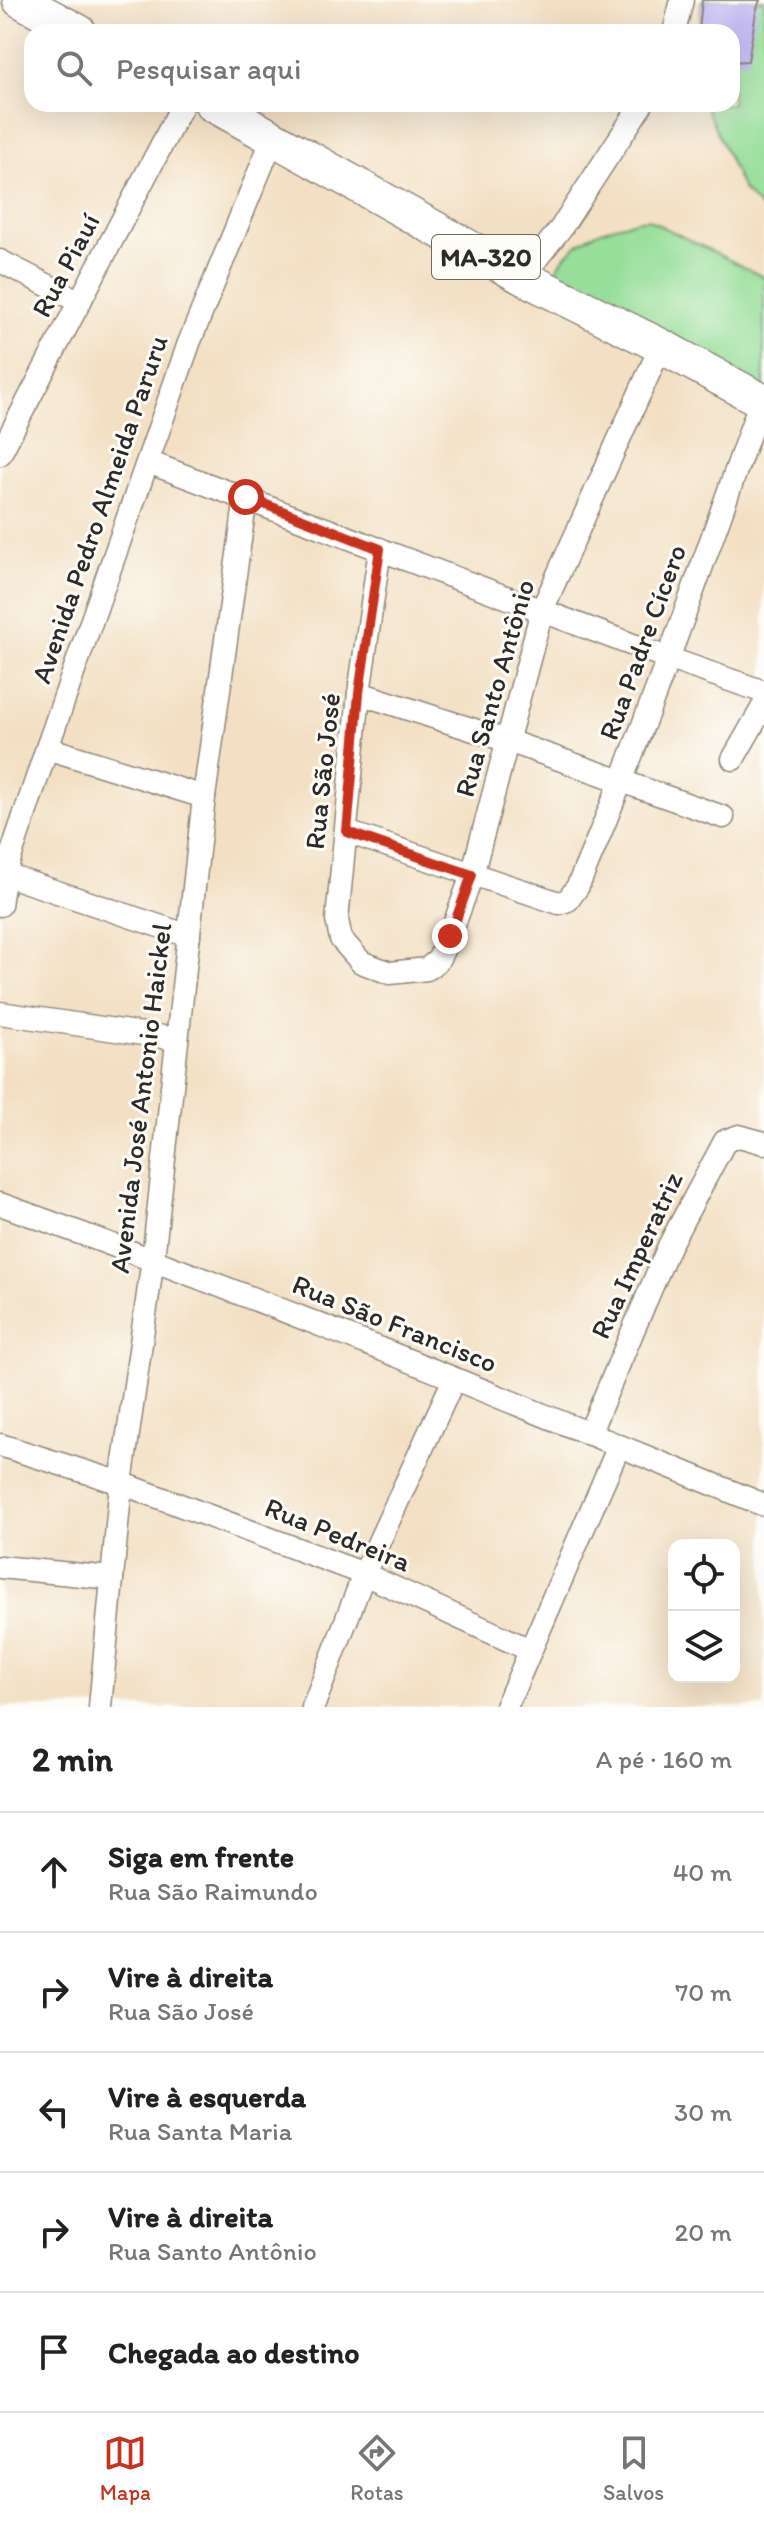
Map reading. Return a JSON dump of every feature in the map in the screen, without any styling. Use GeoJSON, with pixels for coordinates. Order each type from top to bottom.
{"type":"FeatureCollection","features":[{"type":"Feature","properties":{"kind":"main road"},"geometry":{"type":"LineString","coordinates":[[20,0],[64,24]]}},
{"type":"Feature","properties":{"kind":"main road","name":"MA-320"},"geometry":{"type":"LineString","coordinates":[[226,112],[522,277],[661,346],[762,401]]}},
{"type":"Feature","properties":{"kind":"street"},"geometry":{"type":"LineString","coordinates":[[676,24],[682,0]]}},
{"type":"Feature","properties":{"kind":"street","name":"Rua Piauí"},"geometry":{"type":"LineString","coordinates":[[0,454],[179,112]]}},
{"type":"Feature","properties":{"kind":"street"},"geometry":{"type":"LineString","coordinates":[[522,277],[561,228],[637,112]]}},
{"type":"Feature","properties":{"kind":"street","name":"Avenida Pedro Almeida Paruru"},"geometry":{"type":"LineString","coordinates":[[0,905],[2,873],[189,343],[273,138]]}},
{"type":"Feature","properties":{"kind":"street"},"geometry":{"type":"LineString","coordinates":[[0,261],[80,302]]}},
{"type":"Feature","properties":{"kind":"street","name":"Rua Santo Antônio"},"geometry":{"type":"LineString","coordinates":[[390,973],[427,969],[438,960],[450,936],[472,875],[542,610],[661,346]]}},
{"type":"Feature","properties":{"kind":"street","name":"Rua Padre Cícero"},"geometry":{"type":"LineString","coordinates":[[472,875],[559,903],[568,900],[578,886],[670,659],[762,401]]}},
{"type":"Feature","properties":{"kind":"street"},"geometry":{"type":"LineString","coordinates":[[148,462],[764,692]]}},
{"type":"Feature","properties":{"kind":"street","name":"Avenida José Antonio Haickel"},"geometry":{"type":"LineString","coordinates":[[100,1707],[121,1483],[153,1259],[204,797],[246,497]]}},
{"type":"Feature","properties":{"kind":"street","name":"Rua São José"},"geometry":{"type":"LineString","coordinates":[[380,549],[359,693],[337,920],[341,939],[361,962],[390,973]]}},
{"type":"Feature","properties":{"kind":"street"},"geometry":{"type":"LineString","coordinates":[[359,693],[508,741],[723,817]]}},
{"type":"Feature","properties":{"kind":"street"},"geometry":{"type":"LineString","coordinates":[[733,759],[764,705]]}},
{"type":"Feature","properties":{"kind":"street"},"geometry":{"type":"LineString","coordinates":[[47,748],[204,797]]}},
{"type":"Feature","properties":{"kind":"street"},"geometry":{"type":"LineString","coordinates":[[347,832],[472,875]]}},
{"type":"Feature","properties":{"kind":"street"},"geometry":{"type":"LineString","coordinates":[[2,873],[189,936]]}},
{"type":"Feature","properties":{"kind":"street"},"geometry":{"type":"LineString","coordinates":[[0,1013],[177,1039]]}},
{"type":"Feature","properties":{"kind":"street","name":"Rua Imperatriz"},"geometry":{"type":"LineString","coordinates":[[589,1434],[669,1246],[725,1141],[739,1136],[764,1143]]}},
{"type":"Feature","properties":{"kind":"street","name":"Rua São Francisco"},"geometry":{"type":"LineString","coordinates":[[0,1204],[153,1259],[764,1505]]}},
{"type":"Feature","properties":{"kind":"street"},"geometry":{"type":"LineString","coordinates":[[313,1707],[364,1574],[454,1379]]}},
{"type":"Feature","properties":{"kind":"street","name":"Rua Pedreira"},"geometry":{"type":"LineString","coordinates":[[0,1445],[121,1483],[364,1574],[530,1650]]}},
{"type":"Feature","properties":{"kind":"street"},"geometry":{"type":"LineString","coordinates":[[506,1707],[619,1446]]}},
{"type":"Feature","properties":{"kind":"street"},"geometry":{"type":"LineString","coordinates":[[0,1567],[112,1578]]}},
{"type":"Feature","properties":{"kind":"green space"},"geometry":{"type":"Polygon","coordinates":[[[702,0],[764,0],[764,212],[743,190],[708,112],[740,112],[740,24],[700,24],[702,0]]]}},
{"type":"Feature","properties":{"kind":"green space"},"geometry":{"type":"Polygon","coordinates":[[[647,219],[764,277],[764,389],[552,277],[569,252],[591,236],[617,225],[647,219]]]}},
{"type":"Feature","properties":{"kind":"building"},"geometry":{"type":"Polygon","coordinates":[[[702,0],[760,0],[748,61],[740,62],[740,24],[700,24],[702,0]]]}},
{"type":"Feature","properties":{"kind":"route"},"geometry":{"type":"LineString","coordinates":[[246,497],[380,549],[359,693],[347,832],[472,875],[450,936]]}}]}
